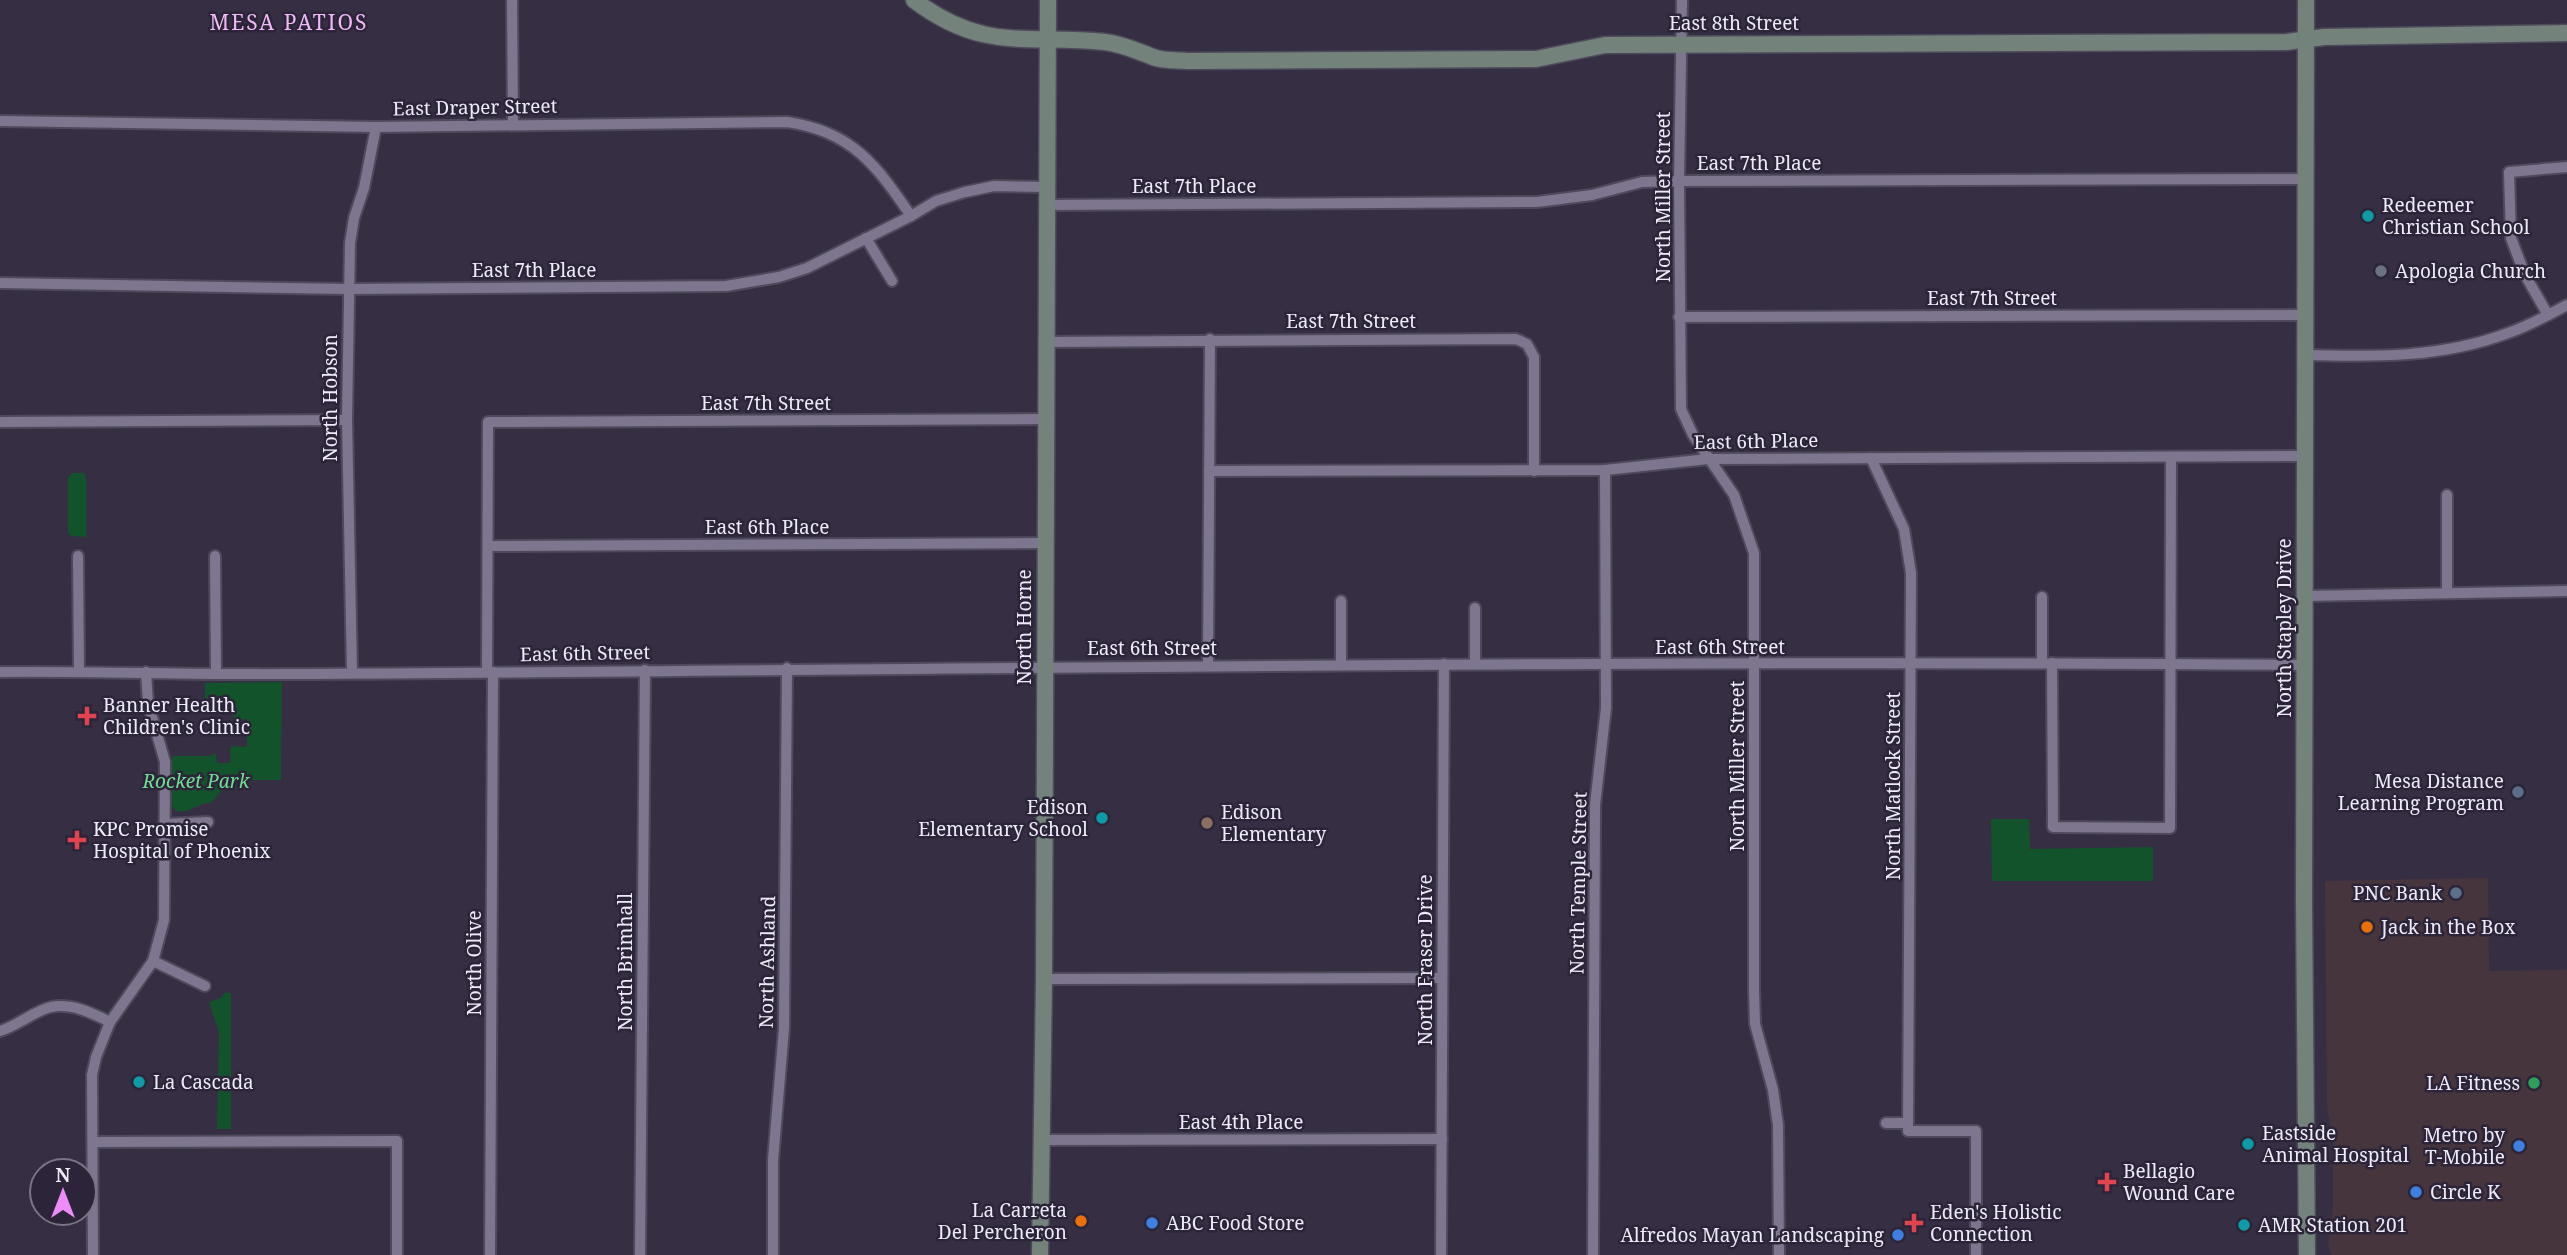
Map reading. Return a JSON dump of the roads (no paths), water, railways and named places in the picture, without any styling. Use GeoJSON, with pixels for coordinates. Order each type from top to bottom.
{"type":"FeatureCollection","features":[{"type":"Feature","properties":{"kind":"street"},"geometry":{"type":"LineString","coordinates":[[512,0],[513,123]]}},
{"type":"Feature","properties":{"kind":"street","name":"East 8th Street"},"geometry":{"type":"LineString","coordinates":[[914,0],[967,30],[1009,39],[1108,43],[1159,59],[1189,61],[1536,59],[1601,45],[2286,42],[2324,37],[2567,33]]}},
{"type":"Feature","properties":{"kind":"street","name":"North Horne"},"geometry":{"type":"LineString","coordinates":[[1040,1255],[1044,979],[1048,0]]}},
{"type":"Feature","properties":{"kind":"street","name":"North Miller Street"},"geometry":{"type":"LineString","coordinates":[[1682,0],[1679,181],[1681,409],[1693,435],[1734,495],[1754,553],[1755,1024],[1773,1090],[1778,1125],[1779,1255]]}},
{"type":"Feature","properties":{"kind":"street","name":"North Stapley Drive"},"geometry":{"type":"LineString","coordinates":[[2306,0],[2304,355],[2307,1255]]}},
{"type":"Feature","properties":{"kind":"street","name":"East Draper Street"},"geometry":{"type":"LineString","coordinates":[[0,121],[376,127],[766,120],[810,125],[830,133],[868,158],[911,216]]}},
{"type":"Feature","properties":{"kind":"street","name":"North Hobson"},"geometry":{"type":"LineString","coordinates":[[352,673],[347,420],[350,243],[376,127]]}},
{"type":"Feature","properties":{"kind":"street"},"geometry":{"type":"LineString","coordinates":[[2548,315],[2525,275],[2511,238],[2509,172],[2567,167]]}},
{"type":"Feature","properties":{"kind":"street","name":"East 7th Place"},"geometry":{"type":"LineString","coordinates":[[1047,205],[1537,202],[1592,195],[1642,182],[1679,181],[2304,179]]}},
{"type":"Feature","properties":{"kind":"street","name":"East 7th Place"},"geometry":{"type":"LineString","coordinates":[[0,282],[348,289],[726,286],[779,277],[807,268],[936,201],[965,192],[994,186],[1047,187]]}},
{"type":"Feature","properties":{"kind":"street"},"geometry":{"type":"LineString","coordinates":[[866,238],[892,281]]}},
{"type":"Feature","properties":{"kind":"street"},"geometry":{"type":"LineString","coordinates":[[2304,355],[2395,356],[2435,352],[2508,333],[2567,305]]}},
{"type":"Feature","properties":{"kind":"street","name":"East 7th Street"},"geometry":{"type":"LineString","coordinates":[[1679,317],[2304,315]]}},
{"type":"Feature","properties":{"kind":"street","name":"East 7th Street"},"geometry":{"type":"LineString","coordinates":[[1045,342],[1510,338],[1522,341],[1531,348],[1534,358],[1534,471]]}},
{"type":"Feature","properties":{"kind":"street"},"geometry":{"type":"LineString","coordinates":[[1208,665],[1210,340]]}},
{"type":"Feature","properties":{"kind":"street","name":"East 7th Street"},"geometry":{"type":"LineString","coordinates":[[488,422],[1045,419]]}},
{"type":"Feature","properties":{"kind":"street"},"geometry":{"type":"LineString","coordinates":[[0,422],[347,420]]}},
{"type":"Feature","properties":{"kind":"street","name":"North Olive"},"geometry":{"type":"LineString","coordinates":[[488,422],[490,1255]]}},
{"type":"Feature","properties":{"kind":"street","name":"East 6th Place"},"geometry":{"type":"LineString","coordinates":[[1209,471],[1605,470],[1708,458],[2305,456]]}},
{"type":"Feature","properties":{"kind":"street"},"geometry":{"type":"LineString","coordinates":[[2042,597],[2053,827],[2170,828],[2171,457]]}},
{"type":"Feature","properties":{"kind":"street","name":"North Matlock Street"},"geometry":{"type":"LineString","coordinates":[[1871,458],[1904,528],[1909,551],[1911,664],[1908,1122]]}},
{"type":"Feature","properties":{"kind":"street","name":"North Temple Street"},"geometry":{"type":"LineString","coordinates":[[1593,1255],[1595,806],[1606,708],[1605,470]]}},
{"type":"Feature","properties":{"kind":"street"},"geometry":{"type":"LineString","coordinates":[[2446,495],[2447,593]]}},
{"type":"Feature","properties":{"kind":"street","name":"East 6th Place"},"geometry":{"type":"LineString","coordinates":[[488,546],[1045,543]]}},
{"type":"Feature","properties":{"kind":"street"},"geometry":{"type":"LineString","coordinates":[[78,556],[79,671]]}},
{"type":"Feature","properties":{"kind":"street"},"geometry":{"type":"LineString","coordinates":[[215,556],[216,673]]}},
{"type":"Feature","properties":{"kind":"street"},"geometry":{"type":"LineString","coordinates":[[2305,596],[2567,591]]}},
{"type":"Feature","properties":{"kind":"street"},"geometry":{"type":"LineString","coordinates":[[1341,601],[1341,665]]}},
{"type":"Feature","properties":{"kind":"street"},"geometry":{"type":"LineString","coordinates":[[1475,608],[1475,664]]}},
{"type":"Feature","properties":{"kind":"street","name":"East 6th Street"},"geometry":{"type":"LineString","coordinates":[[0,672],[352,673],[1444,664],[2305,665]]}},
{"type":"Feature","properties":{"kind":"street","name":"North Fraser Drive"},"geometry":{"type":"LineString","coordinates":[[1441,1255],[1444,664]]}},
{"type":"Feature","properties":{"kind":"street","name":"North Ashland"},"geometry":{"type":"LineString","coordinates":[[773,1255],[773,1160],[785,1028],[787,668]]}},
{"type":"Feature","properties":{"kind":"street","name":"North Brimhall"},"geometry":{"type":"LineString","coordinates":[[640,1255],[645,670]]}},
{"type":"Feature","properties":{"kind":"street"},"geometry":{"type":"LineString","coordinates":[[93,1255],[92,1075],[101,1041],[110,1022],[153,961],[164,920],[164,762],[148,703],[146,673]]}},
{"type":"Feature","properties":{"kind":"street"},"geometry":{"type":"LineString","coordinates":[[165,824],[208,822]]}},
{"type":"Feature","properties":{"kind":"street"},"geometry":{"type":"LineString","coordinates":[[153,961],[205,986]]}},
{"type":"Feature","properties":{"kind":"street"},"geometry":{"type":"LineString","coordinates":[[1044,979],[1443,978]]}},
{"type":"Feature","properties":{"kind":"street"},"geometry":{"type":"LineString","coordinates":[[0,1031],[16,1026],[49,1007],[89,1011],[110,1022]]}},
{"type":"Feature","properties":{"kind":"street"},"geometry":{"type":"LineString","coordinates":[[1886,1122],[1908,1122],[1908,1131],[1976,1131],[1976,1255]]}},
{"type":"Feature","properties":{"kind":"street","name":"East 4th Place"},"geometry":{"type":"LineString","coordinates":[[1040,1140],[1443,1139]]}},
{"type":"Feature","properties":{"kind":"street"},"geometry":{"type":"LineString","coordinates":[[93,1142],[397,1141],[397,1255]]}},
{"type":"Feature","properties":{"kind":"place","name":"Redeemer Christian School"},"geometry":{"type":"Point","coordinates":[2368,216]}},
{"type":"Feature","properties":{"kind":"place","name":"Apologia Church"},"geometry":{"type":"Point","coordinates":[2381,271]}},
{"type":"Feature","properties":{"kind":"place","name":"Banner Health Children's Clinic"},"geometry":{"type":"Point","coordinates":[87,716]}},
{"type":"Feature","properties":{"kind":"place","name":"Mesa Distance Learning Program"},"geometry":{"type":"Point","coordinates":[2518,792]}},
{"type":"Feature","properties":{"kind":"place","name":"Edison Elementary School"},"geometry":{"type":"Point","coordinates":[1102,818]}},
{"type":"Feature","properties":{"kind":"place","name":"Edison Elementary"},"geometry":{"type":"Point","coordinates":[1207,823]}},
{"type":"Feature","properties":{"kind":"place","name":"KPC Promise Hospital of Phoenix"},"geometry":{"type":"Point","coordinates":[77,840]}},
{"type":"Feature","properties":{"kind":"place","name":"PNC Bank"},"geometry":{"type":"Point","coordinates":[2456,893]}},
{"type":"Feature","properties":{"kind":"place","name":"Jack in the Box"},"geometry":{"type":"Point","coordinates":[2367,927]}},
{"type":"Feature","properties":{"kind":"place","name":"La Cascada"},"geometry":{"type":"Point","coordinates":[139,1082]}},
{"type":"Feature","properties":{"kind":"place","name":"LA Fitness"},"geometry":{"type":"Point","coordinates":[2534,1083]}},
{"type":"Feature","properties":{"kind":"place","name":"Eastside Animal Hospital"},"geometry":{"type":"Point","coordinates":[2248,1144]}},
{"type":"Feature","properties":{"kind":"place","name":"Metro by T-Mobile"},"geometry":{"type":"Point","coordinates":[2519,1146]}},
{"type":"Feature","properties":{"kind":"place","name":"Bellagio Wound Care"},"geometry":{"type":"Point","coordinates":[2107,1182]}},
{"type":"Feature","properties":{"kind":"place","name":"Circle K"},"geometry":{"type":"Point","coordinates":[2416,1192]}},
{"type":"Feature","properties":{"kind":"place","name":"La Carreta Del Percheron"},"geometry":{"type":"Point","coordinates":[1081,1221]}},
{"type":"Feature","properties":{"kind":"place","name":"ABC Food Store"},"geometry":{"type":"Point","coordinates":[1152,1223]}},
{"type":"Feature","properties":{"kind":"place","name":"Eden's Holistic Connection"},"geometry":{"type":"Point","coordinates":[1914,1223]}},
{"type":"Feature","properties":{"kind":"place","name":"AMR Station 201"},"geometry":{"type":"Point","coordinates":[2244,1225]}},
{"type":"Feature","properties":{"kind":"place","name":"Alfredos Mayan Landscaping"},"geometry":{"type":"Point","coordinates":[1898,1235]}},
{"type":"Feature","properties":{"kind":"district","name":"MESA PATIOS"},"geometry":{"type":"Point","coordinates":[289,23]}},
{"type":"Feature","properties":{"kind":"park label","name":"Rocket Park"},"geometry":{"type":"Point","coordinates":[196,781]}}]}
